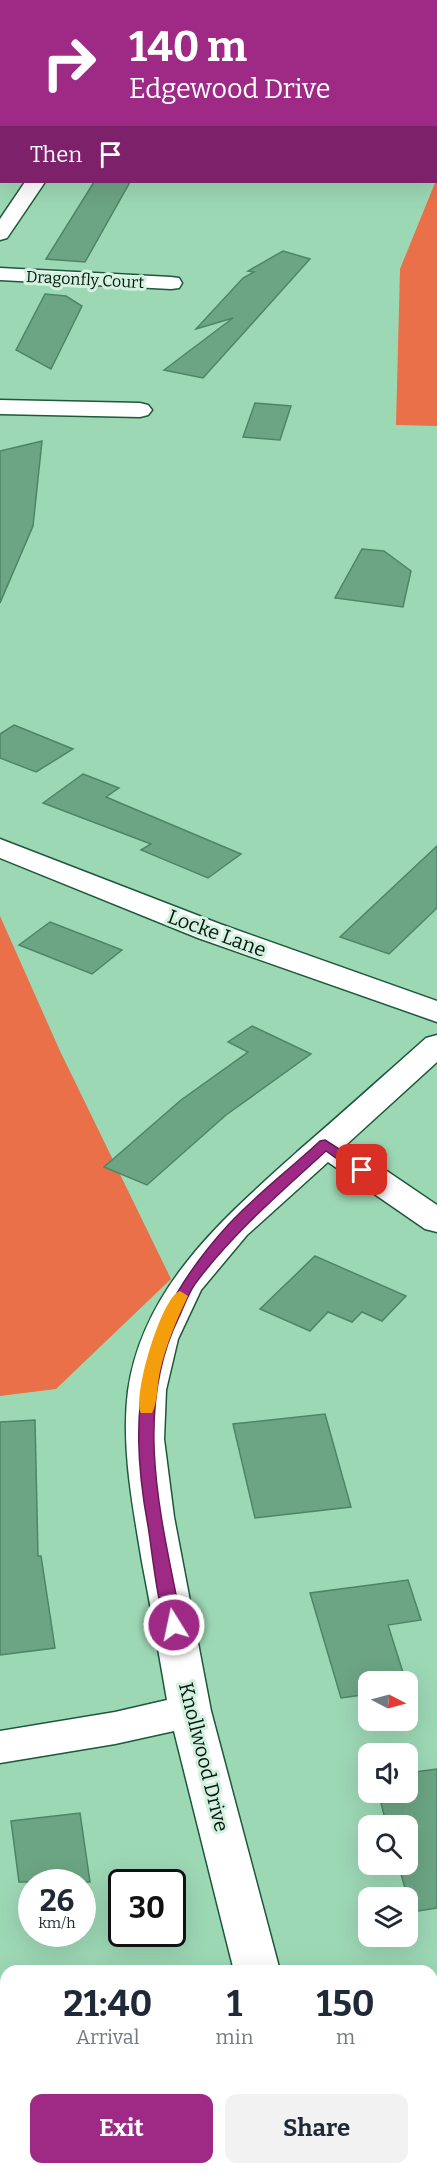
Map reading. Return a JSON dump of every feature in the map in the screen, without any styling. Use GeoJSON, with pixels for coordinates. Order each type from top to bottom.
{"type":"FeatureCollection","features":[{"type":"Feature","properties":{"kind":"street"},"geometry":{"type":"LineString","coordinates":[[0,234],[34,183]]}},
{"type":"Feature","properties":{"kind":"street","name":"Dragonfly Court"},"geometry":{"type":"LineString","coordinates":[[0,274],[171,283]]}},
{"type":"Feature","properties":{"kind":"street"},"geometry":{"type":"LineString","coordinates":[[0,407],[140,410]]}},
{"type":"Feature","properties":{"kind":"street","name":"Locke Lane"},"geometry":{"type":"LineString","coordinates":[[0,848],[209,931],[437,1012]]}},
{"type":"Feature","properties":{"kind":"street","name":"Knollwood Drive"},"geometry":{"type":"LineString","coordinates":[[255,1965],[190,1711],[154,1517],[145,1439],[147,1390],[160,1339],[187,1284],[235,1227],[437,1045]]}},
{"type":"Feature","properties":{"kind":"street"},"geometry":{"type":"LineString","coordinates":[[325,1144],[437,1221]]}},
{"type":"Feature","properties":{"kind":"street"},"geometry":{"type":"LineString","coordinates":[[0,1748],[115,1728],[190,1711]]}},
{"type":"Feature","properties":{"kind":"shaded area"},"geometry":{"type":"Polygon","coordinates":[[[435,183],[437,183],[437,426],[396,425],[400,269],[435,183]]]}},
{"type":"Feature","properties":{"kind":"shaded area"},"geometry":{"type":"Polygon","coordinates":[[[0,916],[60,1051],[171,1279],[56,1389],[0,1396],[0,916]]]}},
{"type":"Feature","properties":{"kind":"building"},"geometry":{"type":"Polygon","coordinates":[[[93,183],[129,183],[85,262],[46,259],[93,183]]]}},
{"type":"Feature","properties":{"kind":"building"},"geometry":{"type":"Polygon","coordinates":[[[283,251],[310,259],[203,378],[164,370],[233,318],[196,329],[243,278],[254,272],[248,271],[283,251]]]}},
{"type":"Feature","properties":{"kind":"building"},"geometry":{"type":"Polygon","coordinates":[[[45,294],[66,296],[82,306],[51,369],[16,350],[45,294]]]}},
{"type":"Feature","properties":{"kind":"building"},"geometry":{"type":"Polygon","coordinates":[[[255,403],[291,406],[280,440],[243,437],[255,403]]]}},
{"type":"Feature","properties":{"kind":"building"},"geometry":{"type":"Polygon","coordinates":[[[42,441],[33,526],[0,603],[0,451],[42,441]]]}},
{"type":"Feature","properties":{"kind":"building"},"geometry":{"type":"Polygon","coordinates":[[[362,549],[384,551],[411,571],[403,607],[335,598],[362,549]]]}},
{"type":"Feature","properties":{"kind":"building"},"geometry":{"type":"Polygon","coordinates":[[[14,725],[73,749],[36,772],[0,758],[0,734],[14,725]]]}},
{"type":"Feature","properties":{"kind":"building"},"geometry":{"type":"Polygon","coordinates":[[[83,774],[119,788],[106,797],[241,854],[208,878],[141,850],[151,844],[43,803],[83,774]]]}},
{"type":"Feature","properties":{"kind":"building"},"geometry":{"type":"Polygon","coordinates":[[[437,846],[437,908],[389,954],[340,937],[437,846]]]}},
{"type":"Feature","properties":{"kind":"building"},"geometry":{"type":"Polygon","coordinates":[[[50,922],[122,950],[92,974],[19,945],[50,922]]]}},
{"type":"Feature","properties":{"kind":"building"},"geometry":{"type":"Polygon","coordinates":[[[252,1026],[311,1054],[226,1115],[147,1185],[104,1167],[181,1100],[248,1052],[228,1042],[252,1026]]]}},
{"type":"Feature","properties":{"kind":"building"},"geometry":{"type":"Polygon","coordinates":[[[315,1256],[406,1296],[382,1321],[362,1312],[352,1322],[328,1312],[310,1331],[260,1309],[315,1256]]]}},
{"type":"Feature","properties":{"kind":"building"},"geometry":{"type":"Polygon","coordinates":[[[325,1414],[351,1507],[255,1518],[233,1424],[325,1414]]]}},
{"type":"Feature","properties":{"kind":"building"},"geometry":{"type":"Polygon","coordinates":[[[35,1420],[38,1556],[41,1556],[55,1648],[0,1655],[0,1422],[35,1420]]]}},
{"type":"Feature","properties":{"kind":"building"},"geometry":{"type":"Polygon","coordinates":[[[408,1580],[421,1620],[388,1625],[403,1671],[358,1671],[358,1696],[341,1698],[310,1593],[408,1580]]]}},
{"type":"Feature","properties":{"kind":"building"},"geometry":{"type":"Polygon","coordinates":[[[437,1769],[437,1908],[418,1911],[418,1887],[405,1887],[401,1875],[418,1875],[418,1815],[384,1815],[381,1803],[418,1803],[418,1772],[437,1769]]]}},
{"type":"Feature","properties":{"kind":"building"},"geometry":{"type":"Polygon","coordinates":[[[80,1813],[88,1869],[18,1869],[18,1874],[11,1821],[80,1813]]]}},
{"type":"Feature","properties":{"kind":"slow traffic"},"geometry":{"type":"LineString","coordinates":[[146,1409],[147,1390],[160,1339],[180,1296]]}},
{"type":"Feature","properties":{"kind":"route"},"geometry":{"type":"LineString","coordinates":[[174,1625],[154,1517],[145,1439],[147,1390],[160,1339],[173,1308],[187,1284],[235,1227],[325,1144],[362,1170]]}}]}
